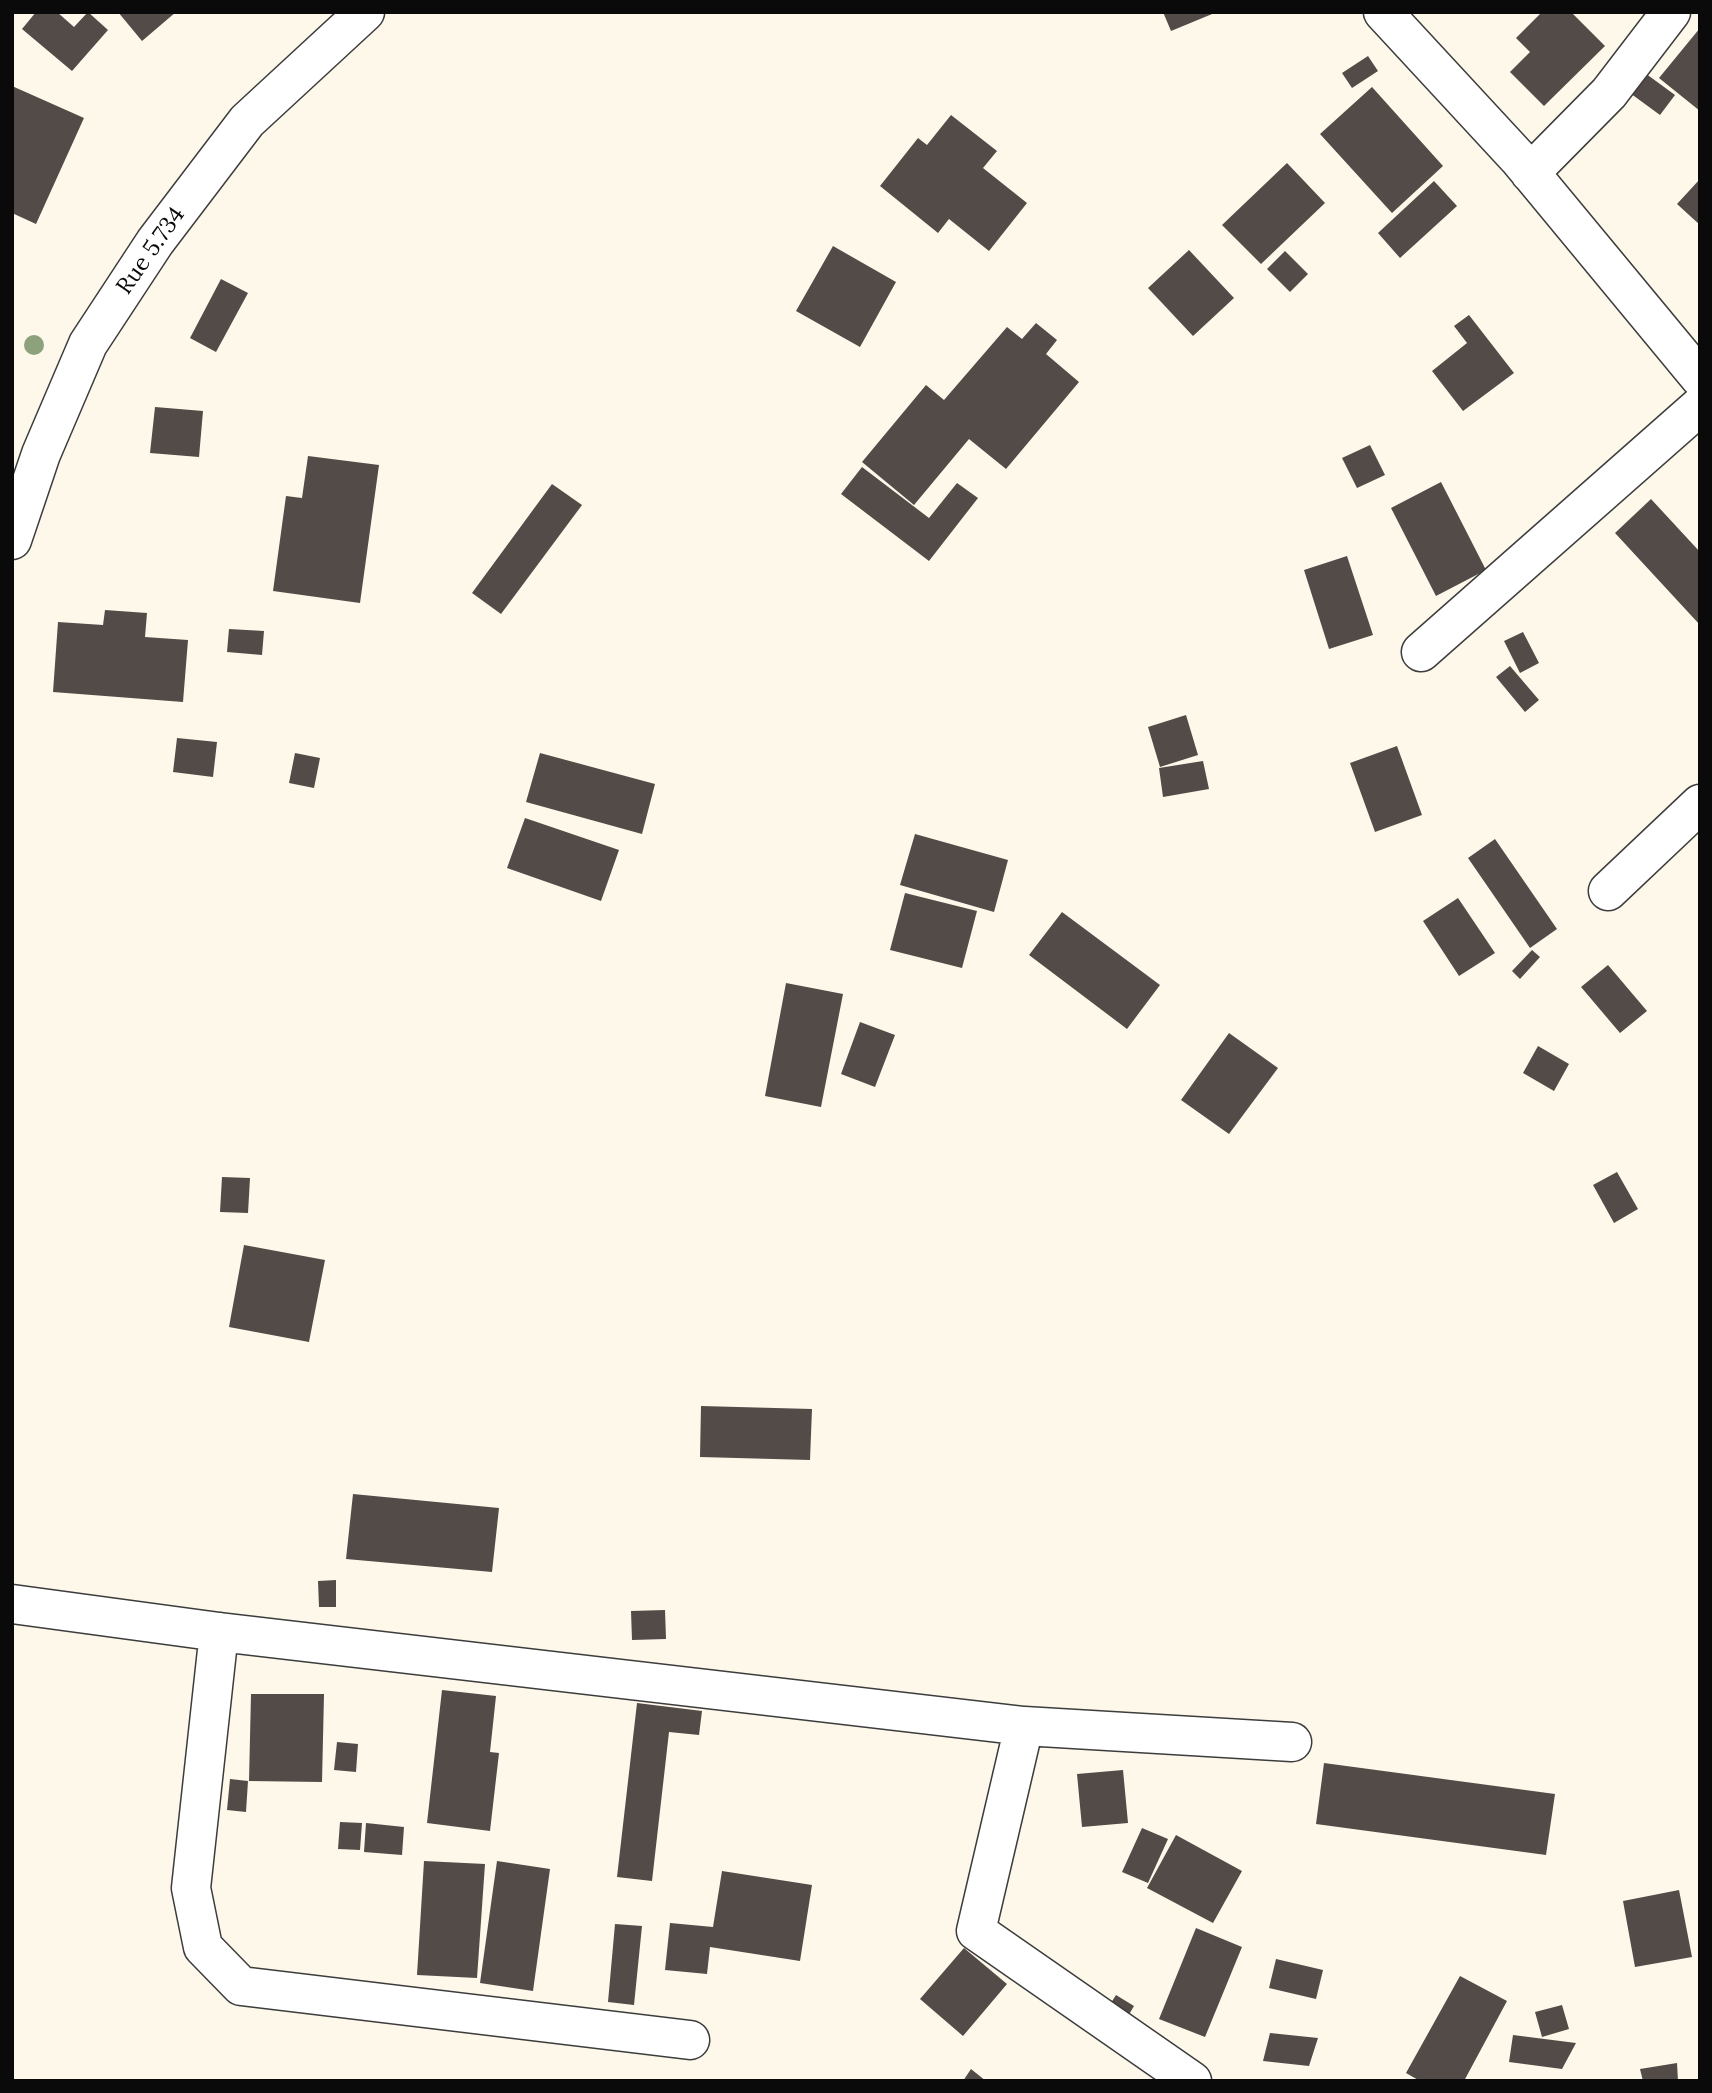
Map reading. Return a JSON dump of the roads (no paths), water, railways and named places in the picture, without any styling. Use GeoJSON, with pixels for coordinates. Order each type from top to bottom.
{"type":"FeatureCollection","features":[{"type":"Feature","properties":{"kind":"street","name":"Rue 5.734"},"geometry":{"type":"LineString","coordinates":[[12,540],[41,454],[88,344],[155,242],[247,121],[365,12]]}},
{"type":"Feature","properties":{"kind":"street"},"geometry":{"type":"LineString","coordinates":[[1383,12],[1530,173],[1700,378]]}},
{"type":"Feature","properties":{"kind":"street"},"geometry":{"type":"LineString","coordinates":[[1530,173],[1609,93],[1671,12]]}},
{"type":"Feature","properties":{"kind":"street"},"geometry":{"type":"LineString","coordinates":[[1421,652],[1700,406]]}},
{"type":"Feature","properties":{"kind":"street"},"geometry":{"type":"LineString","coordinates":[[1608,891],[1700,804]]}},
{"type":"Feature","properties":{"kind":"street"},"geometry":{"type":"LineString","coordinates":[[12,1604],[219,1632],[1024,1726],[1292,1742]]}},
{"type":"Feature","properties":{"kind":"street"},"geometry":{"type":"LineString","coordinates":[[219,1632],[191,1888],[203,1947],[242,1986],[690,2040]]}},
{"type":"Feature","properties":{"kind":"street"},"geometry":{"type":"LineString","coordinates":[[1024,1726],[976,1931],[1192,2081]]}}]}
